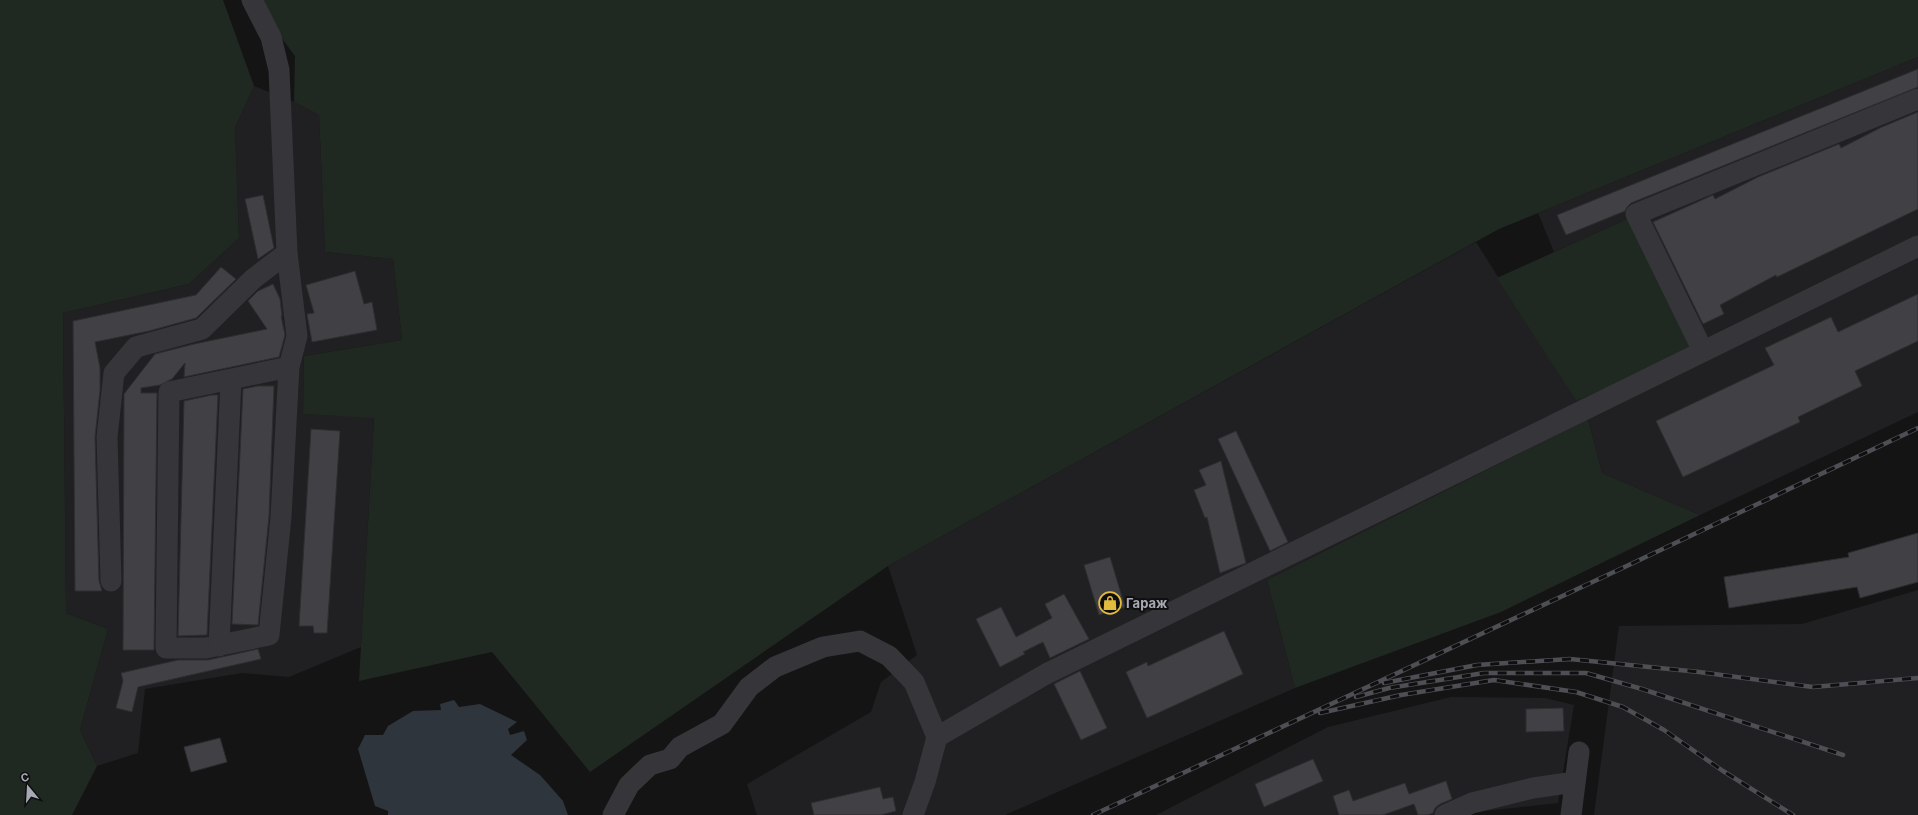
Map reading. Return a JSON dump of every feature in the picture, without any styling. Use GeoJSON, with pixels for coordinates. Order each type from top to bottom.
{"type":"FeatureCollection","features":[{"type":"Feature","properties":{"kind":"street"},"geometry":{"type":"LineString","coordinates":[[252,0],[271,38],[279,70],[287,253],[297,336],[289,368],[282,517],[269,635],[206,648],[166,648],[169,392],[289,368]]}},
{"type":"Feature","properties":{"kind":"street"},"geometry":{"type":"LineString","coordinates":[[1704,352],[1636,214],[1918,99]]}},
{"type":"Feature","properties":{"kind":"street"},"geometry":{"type":"LineString","coordinates":[[937,737],[1046,674],[1918,246]]}},
{"type":"Feature","properties":{"kind":"street"},"geometry":{"type":"LineString","coordinates":[[110,581],[107,437],[114,374],[136,347],[202,328],[253,279],[287,253]]}},
{"type":"Feature","properties":{"kind":"street"},"geometry":{"type":"LineString","coordinates":[[219,646],[231,380]]}},
{"type":"Feature","properties":{"kind":"street"},"geometry":{"type":"LineString","coordinates":[[613,815],[629,785],[650,765],[670,758],[680,747],[722,724],[749,687],[775,667],[823,647],[860,641],[889,656],[914,682],[937,737],[925,782],[914,815]]}},
{"type":"Feature","properties":{"kind":"street"},"geometry":{"type":"LineString","coordinates":[[1571,815],[1579,752]]}},
{"type":"Feature","properties":{"kind":"street"},"geometry":{"type":"LineString","coordinates":[[1445,815],[1472,803],[1533,788],[1575,782]]}},
{"type":"Feature","properties":{"kind":"shaded area"},"geometry":{"type":"Polygon","coordinates":[[[0,0],[223,0],[254,86],[235,128],[239,238],[189,284],[63,313],[66,613],[108,629],[80,730],[97,766],[72,815],[0,815],[0,0]]]}},
{"type":"Feature","properties":{"kind":"shaded area"},"geometry":{"type":"Polygon","coordinates":[[[253,0],[1918,0],[1918,57],[1499,229],[888,566],[590,772],[492,652],[359,681],[374,418],[303,414],[304,356],[402,340],[393,259],[325,252],[319,115],[294,102],[295,56],[253,0]]]}},
{"type":"Feature","properties":{"kind":"shaded area"},"geometry":{"type":"Polygon","coordinates":[[[1918,57],[1918,412],[1700,515],[1602,473],[1588,419],[1267,580],[1295,688],[1005,815],[757,815],[747,784],[871,712],[881,682],[917,655],[888,566],[1476,242],[1576,401],[1629,218],[1554,252],[1538,213],[1918,57]]]}},
{"type":"Feature","properties":{"kind":"shaded area"},"geometry":{"type":"Polygon","coordinates":[[[254,86],[294,102],[319,115],[325,252],[393,259],[402,340],[304,356],[303,414],[374,417],[361,647],[289,677],[242,673],[145,689],[138,753],[97,766],[80,730],[108,629],[66,613],[63,313],[189,284],[239,238],[235,128],[254,86]]]}},
{"type":"Feature","properties":{"kind":"shaded area"},"geometry":{"type":"Polygon","coordinates":[[[1629,218],[1694,350],[1576,401],[1497,278],[1629,218]]]}},
{"type":"Feature","properties":{"kind":"shaded area"},"geometry":{"type":"Polygon","coordinates":[[[1588,419],[1602,473],[1700,515],[1501,612],[1295,688],[1267,580],[1588,419]]]}},
{"type":"Feature","properties":{"kind":"shaded area"},"geometry":{"type":"Polygon","coordinates":[[[1918,590],[1918,815],[1594,815],[1619,626],[1802,624],[1918,590]]]}},
{"type":"Feature","properties":{"kind":"shaded area"},"geometry":{"type":"Polygon","coordinates":[[[1451,697],[1545,698],[1574,705],[1558,803],[1467,813],[1467,815],[1156,815],[1328,727],[1451,697]]]}},
{"type":"Feature","properties":{"kind":"shaded area"},"geometry":{"type":"Polygon","coordinates":[[[454,700],[459,707],[480,704],[517,722],[508,729],[510,735],[524,731],[527,740],[511,755],[540,775],[563,801],[568,815],[388,815],[388,811],[375,806],[358,749],[365,735],[383,735],[388,726],[413,711],[441,710],[440,704],[454,700]]]}},
{"type":"Feature","properties":{"kind":"building"},"geometry":{"type":"Polygon","coordinates":[[[1918,69],[1918,87],[1631,203],[1625,211],[1566,235],[1557,215],[1918,69]]]}},
{"type":"Feature","properties":{"kind":"building"},"geometry":{"type":"Polygon","coordinates":[[[1918,112],[1918,209],[1777,277],[1776,275],[1720,305],[1724,314],[1703,324],[1653,222],[1713,195],[1715,199],[1758,177],[1839,144],[1841,148],[1882,127],[1918,112]]]}},
{"type":"Feature","properties":{"kind":"building"},"geometry":{"type":"Polygon","coordinates":[[[263,195],[274,248],[258,259],[245,199],[263,195]]]}},
{"type":"Feature","properties":{"kind":"building"},"geometry":{"type":"Polygon","coordinates":[[[221,267],[236,279],[196,318],[149,331],[95,342],[100,368],[100,390],[95,437],[99,581],[102,591],[75,591],[73,321],[196,295],[221,267]]]}},
{"type":"Feature","properties":{"kind":"building"},"geometry":{"type":"Polygon","coordinates":[[[355,271],[364,304],[372,302],[377,330],[312,342],[307,314],[314,313],[306,285],[355,271]]]}},
{"type":"Feature","properties":{"kind":"building"},"geometry":{"type":"Polygon","coordinates":[[[273,284],[280,299],[281,316],[285,335],[279,357],[184,377],[185,363],[172,379],[160,385],[141,388],[141,393],[157,393],[154,650],[123,650],[124,394],[155,354],[194,344],[267,329],[248,301],[258,291],[273,284]]]}},
{"type":"Feature","properties":{"kind":"building"},"geometry":{"type":"Polygon","coordinates":[[[1918,294],[1918,341],[1855,371],[1862,386],[1798,417],[1800,422],[1683,477],[1656,421],[1774,365],[1765,348],[1831,317],[1838,332],[1918,294]]]}},
{"type":"Feature","properties":{"kind":"building"},"geometry":{"type":"Polygon","coordinates":[[[258,386],[274,386],[269,516],[258,625],[232,624],[243,389],[258,386]]]}},
{"type":"Feature","properties":{"kind":"building"},"geometry":{"type":"Polygon","coordinates":[[[218,395],[207,635],[178,636],[184,401],[218,395]]]}},
{"type":"Feature","properties":{"kind":"building"},"geometry":{"type":"Polygon","coordinates":[[[311,429],[340,431],[327,633],[314,633],[313,626],[299,626],[311,429]]]}},
{"type":"Feature","properties":{"kind":"building"},"geometry":{"type":"Polygon","coordinates":[[[1236,431],[1288,542],[1270,551],[1218,439],[1236,431]]]}},
{"type":"Feature","properties":{"kind":"building"},"geometry":{"type":"Polygon","coordinates":[[[1221,461],[1246,563],[1220,573],[1207,517],[1205,518],[1194,490],[1206,485],[1199,470],[1221,461]]]}},
{"type":"Feature","properties":{"kind":"building"},"geometry":{"type":"Polygon","coordinates":[[[1918,533],[1918,582],[1860,598],[1857,587],[1729,608],[1724,577],[1849,557],[1848,553],[1918,533]]]}},
{"type":"Feature","properties":{"kind":"building"},"geometry":{"type":"Polygon","coordinates":[[[1110,557],[1125,607],[1099,615],[1084,565],[1110,557]]]}},
{"type":"Feature","properties":{"kind":"building"},"geometry":{"type":"Polygon","coordinates":[[[1064,594],[1089,639],[1050,658],[1043,642],[1023,652],[1025,654],[1000,667],[976,619],[1001,607],[1016,637],[1052,618],[1045,604],[1064,594]]]}},
{"type":"Feature","properties":{"kind":"building"},"geometry":{"type":"Polygon","coordinates":[[[1224,631],[1243,674],[1147,718],[1126,672],[1147,662],[1148,666],[1224,631]]]}},
{"type":"Feature","properties":{"kind":"building"},"geometry":{"type":"Polygon","coordinates":[[[258,649],[261,659],[138,687],[132,712],[116,708],[123,681],[121,673],[178,660],[208,660],[258,649]]]}},
{"type":"Feature","properties":{"kind":"building"},"geometry":{"type":"Polygon","coordinates":[[[1080,671],[1107,728],[1081,740],[1054,684],[1080,671]]]}},
{"type":"Feature","properties":{"kind":"building"},"geometry":{"type":"Polygon","coordinates":[[[1563,708],[1564,731],[1526,732],[1526,709],[1563,708]]]}},
{"type":"Feature","properties":{"kind":"building"},"geometry":{"type":"Polygon","coordinates":[[[220,738],[227,762],[191,772],[184,747],[220,738]]]}},
{"type":"Feature","properties":{"kind":"building"},"geometry":{"type":"Polygon","coordinates":[[[1313,759],[1323,781],[1264,807],[1255,784],[1313,759]]]}},
{"type":"Feature","properties":{"kind":"building"},"geometry":{"type":"Polygon","coordinates":[[[1446,781],[1452,799],[1440,804],[1435,808],[1433,813],[1428,815],[1418,815],[1414,804],[1383,815],[1339,815],[1333,796],[1349,790],[1353,801],[1405,783],[1409,794],[1446,781]]]}},
{"type":"Feature","properties":{"kind":"building"},"geometry":{"type":"Polygon","coordinates":[[[880,787],[883,799],[893,797],[896,811],[881,815],[814,815],[811,803],[880,787]]]}},
{"type":"Feature","properties":{"kind":"railway"},"geometry":{"type":"LineString","coordinates":[[1093,815],[1631,564],[1918,428]]}},
{"type":"Feature","properties":{"kind":"railway"},"geometry":{"type":"LineString","coordinates":[[1384,683],[1477,665],[1570,659],[1699,672],[1813,687],[1918,678]]}},
{"type":"Feature","properties":{"kind":"railway"},"geometry":{"type":"LineString","coordinates":[[1356,697],[1389,688],[1484,673],[1586,673],[1642,689],[1843,755]]}},
{"type":"Feature","properties":{"kind":"railway"},"geometry":{"type":"LineString","coordinates":[[1320,713],[1401,695],[1494,680],[1576,692],[1623,707],[1664,730],[1723,771],[1793,815]]}},
{"type":"Feature","properties":{"kind":"place","name":"Гараж"},"geometry":{"type":"Point","coordinates":[1110,603]}}]}
